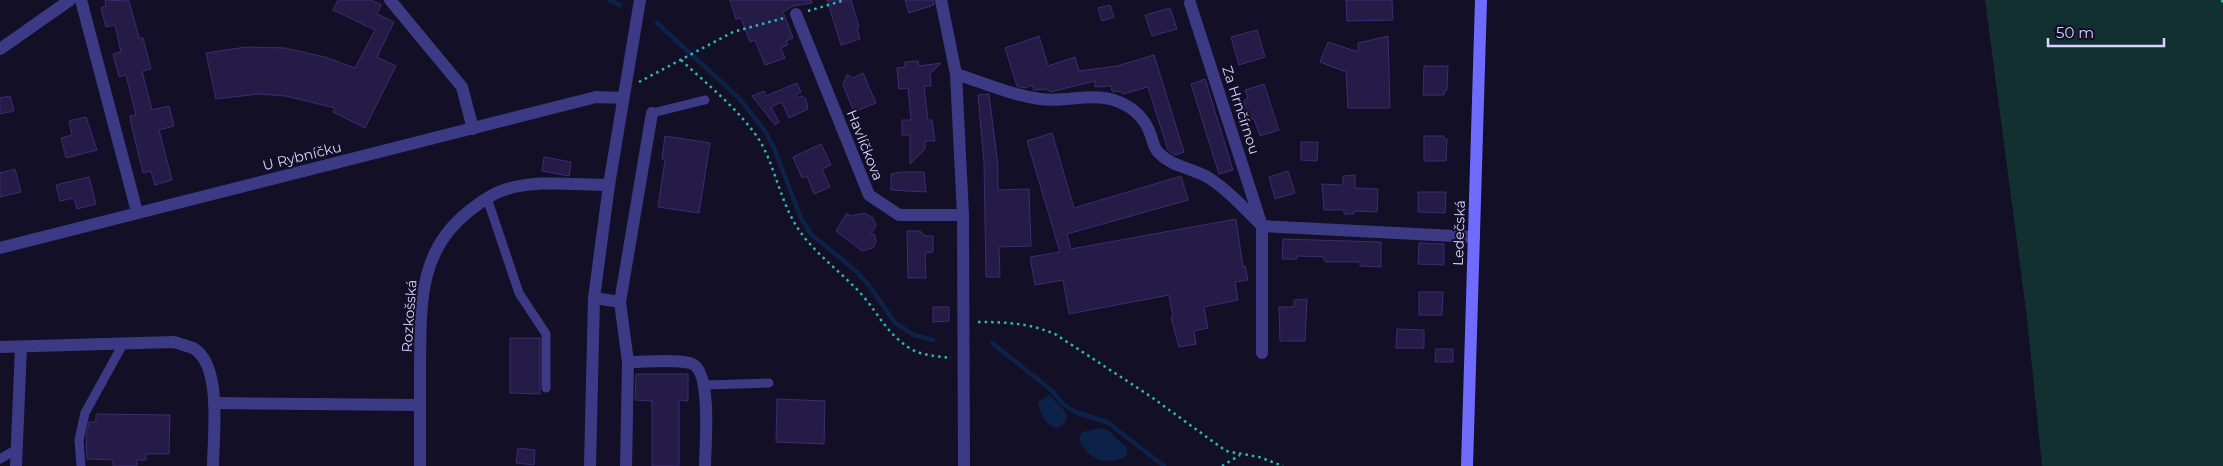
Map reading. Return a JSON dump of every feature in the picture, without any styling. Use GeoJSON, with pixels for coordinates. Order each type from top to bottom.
{"type":"FeatureCollection","features":[{"type":"Feature","properties":{"kind":"main road","name":"Ledečská"},"geometry":{"type":"LineString","coordinates":[[1467,466],[1481,0]]}},
{"type":"Feature","properties":{"kind":"street"},"geometry":{"type":"LineString","coordinates":[[0,49],[70,0]]}},
{"type":"Feature","properties":{"kind":"street"},"geometry":{"type":"LineString","coordinates":[[80,0],[138,212]]}},
{"type":"Feature","properties":{"kind":"street"},"geometry":{"type":"LineString","coordinates":[[390,0],[462,87],[473,129]]}},
{"type":"Feature","properties":{"kind":"street"},"geometry":{"type":"LineString","coordinates":[[590,466],[594,298],[609,185],[640,0]]}},
{"type":"Feature","properties":{"kind":"street"},"geometry":{"type":"LineString","coordinates":[[942,0],[956,74],[963,215],[964,466]]}},
{"type":"Feature","properties":{"kind":"street","name":"Za Hrnčírnou"},"geometry":{"type":"LineString","coordinates":[[1190,3],[1262,226],[1262,353]]}},
{"type":"Feature","properties":{"kind":"street","name":"Havlíčkova"},"geometry":{"type":"LineString","coordinates":[[796,14],[869,196],[899,215],[963,215]]}},
{"type":"Feature","properties":{"kind":"street"},"geometry":{"type":"LineString","coordinates":[[956,74],[1014,94],[1042,100],[1098,97],[1118,101],[1137,112],[1149,128],[1156,151],[1167,162],[1187,167],[1208,178],[1229,194],[1262,226],[1474,237]]}},
{"type":"Feature","properties":{"kind":"street","name":"U Rybníčku"},"geometry":{"type":"LineString","coordinates":[[0,248],[596,97],[624,98]]}},
{"type":"Feature","properties":{"kind":"street"},"geometry":{"type":"LineString","coordinates":[[626,466],[628,362],[620,302],[652,113]]}},
{"type":"Feature","properties":{"kind":"street","name":"Rozkošská"},"geometry":{"type":"LineString","coordinates":[[420,466],[421,312],[423,292],[430,263],[440,240],[458,220],[487,198],[504,190],[539,185],[609,185]]}},
{"type":"Feature","properties":{"kind":"street"},"geometry":{"type":"LineString","coordinates":[[594,298],[620,302]]}},
{"type":"Feature","properties":{"kind":"street"},"geometry":{"type":"LineString","coordinates":[[0,347],[174,342],[194,349],[206,364],[214,387],[213,466]]}},
{"type":"Feature","properties":{"kind":"street"},"geometry":{"type":"LineString","coordinates":[[16,466],[21,347]]}},
{"type":"Feature","properties":{"kind":"street"},"geometry":{"type":"LineString","coordinates":[[628,362],[690,363],[698,370],[705,385],[704,466]]}},
{"type":"Feature","properties":{"kind":"street"},"geometry":{"type":"LineString","coordinates":[[214,403],[420,405]]}},
{"type":"Feature","properties":{"kind":"lane"},"geometry":{"type":"LineString","coordinates":[[652,113],[705,100]]}},
{"type":"Feature","properties":{"kind":"lane"},"geometry":{"type":"LineString","coordinates":[[487,198],[515,285],[546,334],[546,388]]}},
{"type":"Feature","properties":{"kind":"lane"},"geometry":{"type":"LineString","coordinates":[[81,466],[79,440],[85,413],[123,344]]}},
{"type":"Feature","properties":{"kind":"lane"},"geometry":{"type":"LineString","coordinates":[[705,385],[769,382]]}},
{"type":"Feature","properties":{"kind":"lane"},"geometry":{"type":"LineString","coordinates":[[0,459],[17,449]]}},
{"type":"Feature","properties":{"kind":"path"},"geometry":{"type":"LineString","coordinates":[[626,80],[641,82],[732,32],[845,0]]}},
{"type":"Feature","properties":{"kind":"path"},"geometry":{"type":"LineString","coordinates":[[2222,0],[2223,4]]}},
{"type":"Feature","properties":{"kind":"path"},"geometry":{"type":"LineString","coordinates":[[681,60],[732,107],[759,140],[784,202],[804,238],[864,298],[888,331],[913,350],[926,355],[965,360]]}},
{"type":"Feature","properties":{"kind":"path"},"geometry":{"type":"LineString","coordinates":[[964,321],[1014,322],[1039,327],[1055,334],[1150,396],[1226,451],[1258,457],[1283,466]]}},
{"type":"Feature","properties":{"kind":"path"},"geometry":{"type":"LineString","coordinates":[[1222,466],[1241,454]]}},
{"type":"Feature","properties":{"kind":"green space"},"geometry":{"type":"Polygon","coordinates":[[[1985,0],[2223,0],[2223,466],[2042,466],[2027,318],[1985,0]]]}},
{"type":"Feature","properties":{"kind":"water"},"geometry":{"type":"Polygon","coordinates":[[[1049,395],[1064,410],[1067,417],[1065,423],[1057,428],[1046,422],[1038,402],[1049,395]]]}},
{"type":"Feature","properties":{"kind":"water"},"geometry":{"type":"Polygon","coordinates":[[[1100,428],[1108,430],[1127,448],[1127,456],[1112,461],[1105,461],[1093,457],[1088,452],[1079,439],[1082,432],[1100,428]]]}},
{"type":"Feature","properties":{"kind":"building"},"geometry":{"type":"Polygon","coordinates":[[[105,0],[129,1],[139,38],[143,38],[151,69],[142,71],[152,110],[169,106],[174,126],[159,130],[172,180],[155,185],[151,171],[143,173],[131,123],[130,116],[136,115],[126,75],[119,77],[113,54],[121,52],[115,25],[106,27],[101,8],[106,6],[105,0]]]}},
{"type":"Feature","properties":{"kind":"building"},"geometry":{"type":"Polygon","coordinates":[[[338,0],[371,0],[381,5],[377,14],[394,22],[377,57],[396,66],[365,128],[333,112],[335,108],[286,96],[259,94],[216,99],[206,53],[246,47],[285,48],[325,57],[355,68],[375,30],[333,10],[338,0]]]}},
{"type":"Feature","properties":{"kind":"building"},"geometry":{"type":"Polygon","coordinates":[[[730,0],[811,0],[812,3],[793,6],[783,12],[793,38],[786,41],[788,45],[781,48],[785,58],[765,65],[755,40],[750,42],[741,18],[736,19],[730,0]]]}},
{"type":"Feature","properties":{"kind":"building"},"geometry":{"type":"Polygon","coordinates":[[[827,0],[851,0],[859,27],[857,28],[860,39],[841,45],[827,0]]]}},
{"type":"Feature","properties":{"kind":"building"},"geometry":{"type":"Polygon","coordinates":[[[905,0],[933,0],[934,5],[909,13],[905,0]]]}},
{"type":"Feature","properties":{"kind":"building"},"geometry":{"type":"Polygon","coordinates":[[[1346,0],[1392,0],[1393,20],[1347,21],[1346,0]]]}},
{"type":"Feature","properties":{"kind":"building"},"geometry":{"type":"Polygon","coordinates":[[[1110,5],[1114,17],[1102,21],[1098,8],[1110,5]]]}},
{"type":"Feature","properties":{"kind":"building"},"geometry":{"type":"Polygon","coordinates":[[[1170,8],[1177,29],[1152,36],[1145,15],[1170,8]]]}},
{"type":"Feature","properties":{"kind":"building"},"geometry":{"type":"Polygon","coordinates":[[[1257,30],[1265,57],[1239,65],[1231,37],[1257,30]]]}},
{"type":"Feature","properties":{"kind":"building"},"geometry":{"type":"Polygon","coordinates":[[[1039,36],[1048,66],[1075,57],[1079,71],[1117,66],[1154,55],[1184,152],[1175,155],[1168,150],[1148,87],[1123,94],[1122,92],[1112,91],[1111,86],[1095,87],[1095,81],[1050,92],[1047,89],[1034,90],[1032,85],[1025,88],[1017,86],[1005,48],[1039,36]]]}},
{"type":"Feature","properties":{"kind":"building"},"geometry":{"type":"Polygon","coordinates":[[[1388,36],[1390,108],[1348,108],[1346,72],[1320,62],[1328,42],[1358,52],[1358,43],[1388,36]]]}},
{"type":"Feature","properties":{"kind":"building"},"geometry":{"type":"Polygon","coordinates":[[[918,61],[919,66],[941,63],[930,74],[931,86],[924,86],[928,120],[932,120],[935,141],[925,141],[925,149],[910,164],[910,135],[902,135],[902,120],[911,120],[908,88],[899,89],[897,68],[905,67],[905,62],[918,61]]]}},
{"type":"Feature","properties":{"kind":"building"},"geometry":{"type":"Polygon","coordinates":[[[1424,66],[1448,66],[1447,90],[1445,90],[1444,95],[1423,95],[1424,66]]]}},
{"type":"Feature","properties":{"kind":"building"},"geometry":{"type":"Polygon","coordinates":[[[863,73],[876,103],[854,112],[843,85],[847,74],[853,78],[863,73]]]}},
{"type":"Feature","properties":{"kind":"building"},"geometry":{"type":"Polygon","coordinates":[[[1205,79],[1233,170],[1219,174],[1191,84],[1205,79]]]}},
{"type":"Feature","properties":{"kind":"building"},"geometry":{"type":"Polygon","coordinates":[[[797,83],[801,92],[796,95],[797,98],[802,96],[806,99],[808,109],[789,118],[782,102],[771,107],[779,122],[775,125],[752,96],[764,91],[766,96],[797,83]]]}},
{"type":"Feature","properties":{"kind":"building"},"geometry":{"type":"Polygon","coordinates":[[[1264,84],[1279,130],[1260,136],[1254,119],[1245,118],[1240,104],[1248,98],[1245,90],[1264,84]]]}},
{"type":"Feature","properties":{"kind":"building"},"geometry":{"type":"Polygon","coordinates":[[[989,94],[998,166],[998,190],[1029,189],[1031,246],[999,247],[1000,277],[986,277],[984,162],[978,95],[989,94]]]}},
{"type":"Feature","properties":{"kind":"building"},"geometry":{"type":"Polygon","coordinates":[[[10,96],[14,111],[0,114],[0,98],[10,96]]]}},
{"type":"Feature","properties":{"kind":"building"},"geometry":{"type":"Polygon","coordinates":[[[86,117],[97,150],[66,158],[61,138],[72,135],[69,121],[86,117]]]}},
{"type":"Feature","properties":{"kind":"building"},"geometry":{"type":"Polygon","coordinates":[[[1052,133],[1074,208],[1181,176],[1188,200],[1067,234],[1071,249],[1236,219],[1243,267],[1245,266],[1248,280],[1235,282],[1238,300],[1204,307],[1208,328],[1194,331],[1196,344],[1179,347],[1171,318],[1173,317],[1169,295],[1069,314],[1063,280],[1035,285],[1030,257],[1060,252],[1027,141],[1052,133]]]}},
{"type":"Feature","properties":{"kind":"building"},"geometry":{"type":"Polygon","coordinates":[[[665,136],[710,143],[699,213],[658,207],[665,160],[662,159],[665,136]]]}},
{"type":"Feature","properties":{"kind":"building"},"geometry":{"type":"Polygon","coordinates":[[[1424,136],[1444,136],[1444,139],[1447,139],[1446,161],[1424,161],[1424,136]]]}},
{"type":"Feature","properties":{"kind":"building"},"geometry":{"type":"Polygon","coordinates":[[[1301,142],[1318,142],[1317,161],[1301,160],[1301,142]]]}},
{"type":"Feature","properties":{"kind":"building"},"geometry":{"type":"Polygon","coordinates":[[[821,144],[831,165],[822,169],[830,187],[814,194],[807,176],[802,178],[793,157],[821,144]]]}},
{"type":"Feature","properties":{"kind":"building"},"geometry":{"type":"Polygon","coordinates":[[[544,157],[571,162],[569,176],[542,171],[544,157]]]}},
{"type":"Feature","properties":{"kind":"building"},"geometry":{"type":"Polygon","coordinates":[[[15,169],[21,192],[0,197],[0,173],[15,169]]]}},
{"type":"Feature","properties":{"kind":"building"},"geometry":{"type":"Polygon","coordinates":[[[1288,171],[1295,193],[1275,199],[1269,177],[1288,171]]]}},
{"type":"Feature","properties":{"kind":"building"},"geometry":{"type":"Polygon","coordinates":[[[924,172],[926,192],[891,190],[891,174],[924,172]]]}},
{"type":"Feature","properties":{"kind":"building"},"geometry":{"type":"Polygon","coordinates":[[[1355,175],[1355,188],[1378,189],[1377,212],[1354,211],[1354,214],[1344,214],[1344,210],[1324,210],[1322,184],[1340,185],[1343,183],[1343,176],[1355,175]]]}},
{"type":"Feature","properties":{"kind":"building"},"geometry":{"type":"Polygon","coordinates":[[[89,177],[96,204],[77,209],[74,198],[60,201],[56,185],[89,177]]]}},
{"type":"Feature","properties":{"kind":"building"},"geometry":{"type":"Polygon","coordinates":[[[1418,192],[1446,192],[1445,213],[1418,212],[1418,192]]]}},
{"type":"Feature","properties":{"kind":"building"},"geometry":{"type":"Polygon","coordinates":[[[847,213],[851,216],[865,213],[873,218],[876,226],[871,233],[875,235],[876,242],[873,248],[862,251],[836,231],[847,213]]]}},
{"type":"Feature","properties":{"kind":"building"},"geometry":{"type":"Polygon","coordinates":[[[907,231],[920,231],[925,236],[933,236],[933,252],[925,253],[926,278],[908,278],[907,231]]]}},
{"type":"Feature","properties":{"kind":"building"},"geometry":{"type":"Polygon","coordinates":[[[1283,239],[1381,242],[1381,267],[1360,266],[1360,262],[1325,262],[1323,257],[1297,256],[1297,259],[1282,259],[1283,239]]]}},
{"type":"Feature","properties":{"kind":"building"},"geometry":{"type":"Polygon","coordinates":[[[1419,243],[1444,244],[1444,265],[1418,264],[1419,243]]]}},
{"type":"Feature","properties":{"kind":"building"},"geometry":{"type":"Polygon","coordinates":[[[1419,292],[1443,292],[1442,315],[1419,315],[1419,292]]]}},
{"type":"Feature","properties":{"kind":"building"},"geometry":{"type":"Polygon","coordinates":[[[1307,299],[1305,341],[1280,341],[1279,307],[1294,307],[1294,300],[1307,299]]]}},
{"type":"Feature","properties":{"kind":"building"},"geometry":{"type":"Polygon","coordinates":[[[933,307],[949,307],[949,321],[933,322],[933,307]]]}},
{"type":"Feature","properties":{"kind":"building"},"geometry":{"type":"Polygon","coordinates":[[[1397,329],[1424,330],[1424,348],[1396,348],[1397,329]]]}},
{"type":"Feature","properties":{"kind":"building"},"geometry":{"type":"Polygon","coordinates":[[[510,338],[540,338],[540,394],[510,393],[510,338]]]}},
{"type":"Feature","properties":{"kind":"building"},"geometry":{"type":"Polygon","coordinates":[[[1436,349],[1453,349],[1453,362],[1435,362],[1436,349]]]}},
{"type":"Feature","properties":{"kind":"building"},"geometry":{"type":"Polygon","coordinates":[[[636,374],[688,374],[688,401],[679,400],[679,466],[652,466],[652,401],[635,400],[636,374]]]}},
{"type":"Feature","properties":{"kind":"building"},"geometry":{"type":"Polygon","coordinates":[[[777,399],[825,401],[824,444],[776,442],[777,399]]]}},
{"type":"Feature","properties":{"kind":"building"},"geometry":{"type":"Polygon","coordinates":[[[96,414],[170,415],[169,454],[146,454],[146,460],[137,460],[137,466],[113,466],[113,460],[87,459],[86,435],[89,422],[96,422],[96,414]]]}},
{"type":"Feature","properties":{"kind":"building"},"geometry":{"type":"Polygon","coordinates":[[[518,448],[535,450],[534,465],[516,463],[518,448]]]}},
{"type":"Feature","properties":{"kind":"waterway"},"geometry":{"type":"LineString","coordinates":[[609,0],[620,5]]}},
{"type":"Feature","properties":{"kind":"waterway"},"geometry":{"type":"LineString","coordinates":[[657,23],[739,98],[765,131],[774,148],[801,218],[811,234],[857,272],[871,288],[895,323],[914,335],[933,340]]}},
{"type":"Feature","properties":{"kind":"waterway"},"geometry":{"type":"LineString","coordinates":[[992,343],[1050,389],[1063,404],[1075,412],[1107,422],[1164,466]]}}]}
